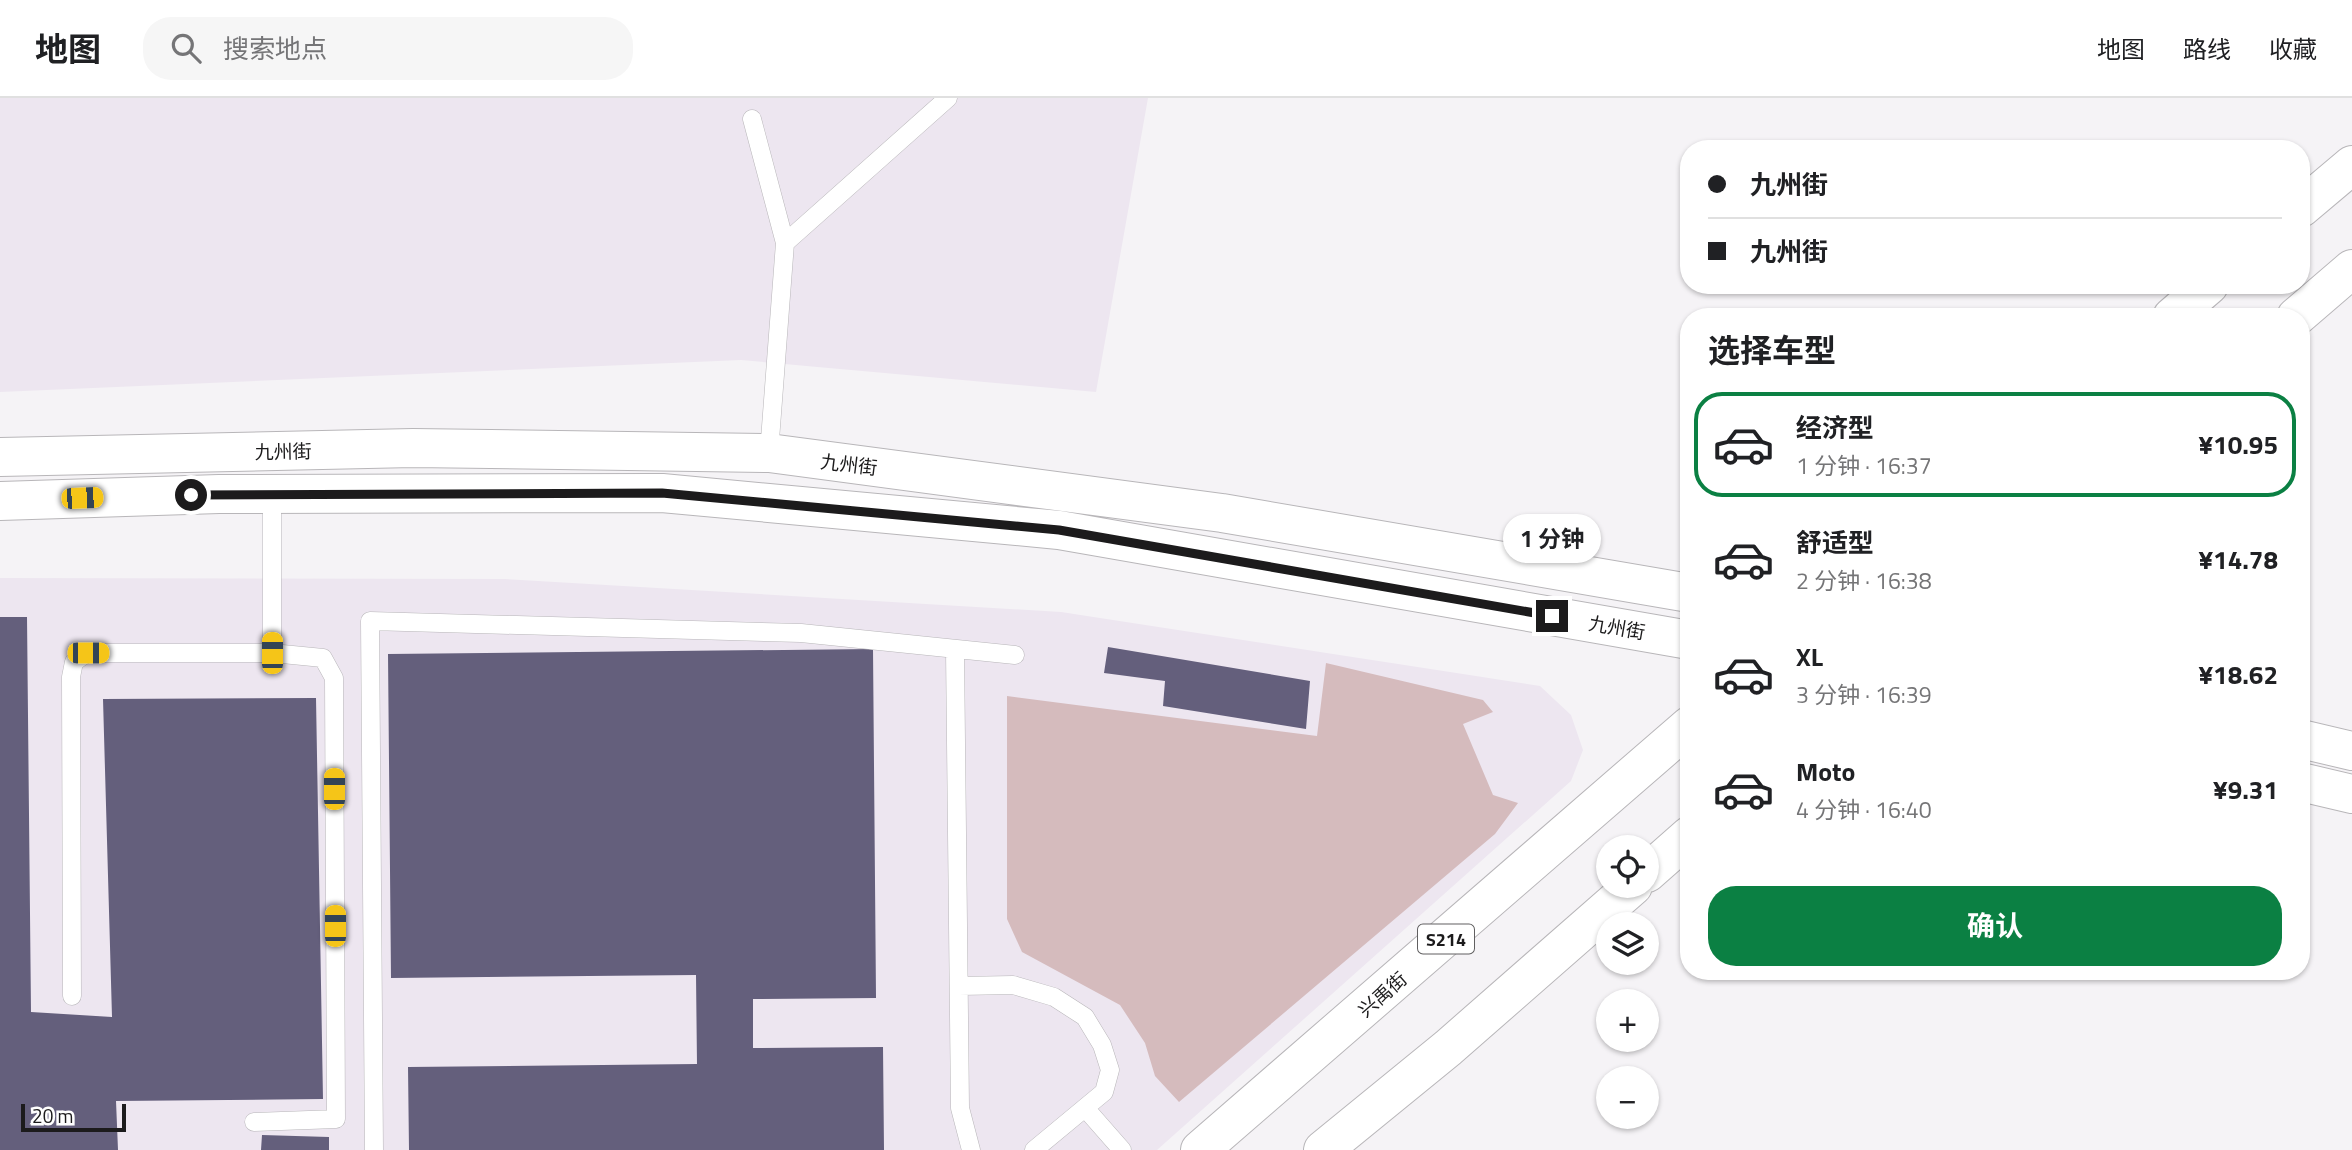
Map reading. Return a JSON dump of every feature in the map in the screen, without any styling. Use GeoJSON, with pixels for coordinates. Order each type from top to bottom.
{"type":"FeatureCollection","features":[{"type":"Feature","properties":{"kind":"main road"},"geometry":{"type":"LineString","coordinates":[[2310,200],[2352,165]]}},
{"type":"Feature","properties":{"kind":"main road"},"geometry":{"type":"LineString","coordinates":[[2306,308],[2352,269]]}},
{"type":"Feature","properties":{"kind":"main road"},"geometry":{"type":"LineString","coordinates":[[2182,308],[2199,294]]}},
{"type":"Feature","properties":{"kind":"main road","name":"九州街"},"geometry":{"type":"LineString","coordinates":[[0,457],[413,448],[769,453],[1222,513],[1680,591]]}},
{"type":"Feature","properties":{"kind":"main road","name":"九州街"},"geometry":{"type":"LineString","coordinates":[[0,501],[272,494],[662,493],[1059,530],[1680,638]]}},
{"type":"Feature","properties":{"kind":"main road","name":"兴禹街"},"geometry":{"type":"LineString","coordinates":[[1200,1150],[1680,734]]}},
{"type":"Feature","properties":{"kind":"main road"},"geometry":{"type":"LineString","coordinates":[[2310,741],[2352,751]]}},
{"type":"Feature","properties":{"kind":"main road"},"geometry":{"type":"LineString","coordinates":[[2310,784],[2352,794]]}},
{"type":"Feature","properties":{"kind":"main road"},"geometry":{"type":"LineString","coordinates":[[1659,862],[1680,844]]}},
{"type":"Feature","properties":{"kind":"main road"},"geometry":{"type":"LineString","coordinates":[[1323,1150],[1448,1048],[1619,898]]}},
{"type":"Feature","properties":{"kind":"lane"},"geometry":{"type":"LineString","coordinates":[[785,243],[948,98]]}},
{"type":"Feature","properties":{"kind":"lane"},"geometry":{"type":"LineString","coordinates":[[752,119],[785,243],[769,453]]}},
{"type":"Feature","properties":{"kind":"lane"},"geometry":{"type":"LineString","coordinates":[[272,494],[272,653]]}},
{"type":"Feature","properties":{"kind":"lane"},"geometry":{"type":"LineString","coordinates":[[374,1150],[370,621],[801,633],[1016,655]]}},
{"type":"Feature","properties":{"kind":"lane"},"geometry":{"type":"LineString","coordinates":[[955,650],[960,1108],[971,1150]]}},
{"type":"Feature","properties":{"kind":"lane"},"geometry":{"type":"LineString","coordinates":[[72,996],[71,677],[74,662],[88,653],[272,653],[323,657],[334,678],[335,1119],[254,1122]]}},
{"type":"Feature","properties":{"kind":"lane"},"geometry":{"type":"LineString","coordinates":[[959,986],[1013,985],[1055,997],[1085,1017],[1102,1045],[1110,1070],[1104,1092],[1034,1150]]}},
{"type":"Feature","properties":{"kind":"lane"},"geometry":{"type":"LineString","coordinates":[[1086,1109],[1122,1150]]}},
{"type":"Feature","properties":{"kind":"shaded area"},"geometry":{"type":"Polygon","coordinates":[[[0,98],[1148,98],[1096,392],[741,360],[0,392],[0,98]]]}},
{"type":"Feature","properties":{"kind":"shaded area"},"geometry":{"type":"Polygon","coordinates":[[[0,578],[505,579],[1061,612],[1540,686],[1571,715],[1583,750],[1571,781],[1157,1150],[0,1150],[0,578]]]}},
{"type":"Feature","properties":{"kind":"shaded area"},"geometry":{"type":"Polygon","coordinates":[[[1326,663],[1483,700],[1493,712],[1463,724],[1493,795],[1518,803],[1495,834],[1179,1102],[1155,1076],[1145,1043],[1120,1005],[1022,952],[1007,919],[1007,696],[1317,736],[1326,663]]]}},
{"type":"Feature","properties":{"kind":"building"},"geometry":{"type":"Polygon","coordinates":[[[0,617],[27,617],[31,1012],[112,1017],[103,699],[316,698],[323,1099],[116,1101],[118,1150],[0,1150],[0,617]]]}},
{"type":"Feature","properties":{"kind":"building"},"geometry":{"type":"Polygon","coordinates":[[[1108,647],[1310,681],[1306,729],[1163,706],[1165,681],[1104,673],[1108,647]]]}},
{"type":"Feature","properties":{"kind":"building"},"geometry":{"type":"Polygon","coordinates":[[[873,649],[876,998],[753,999],[753,1048],[883,1047],[884,1150],[409,1150],[408,1067],[697,1064],[696,975],[391,978],[388,654],[873,649]]]}},
{"type":"Feature","properties":{"kind":"building"},"geometry":{"type":"Polygon","coordinates":[[[262,1135],[329,1137],[329,1150],[261,1150],[262,1135]]]}},
{"type":"Feature","properties":{"kind":"route"},"geometry":{"type":"LineString","coordinates":[[191,495],[662,493],[1059,530],[1552,616]]}}]}
